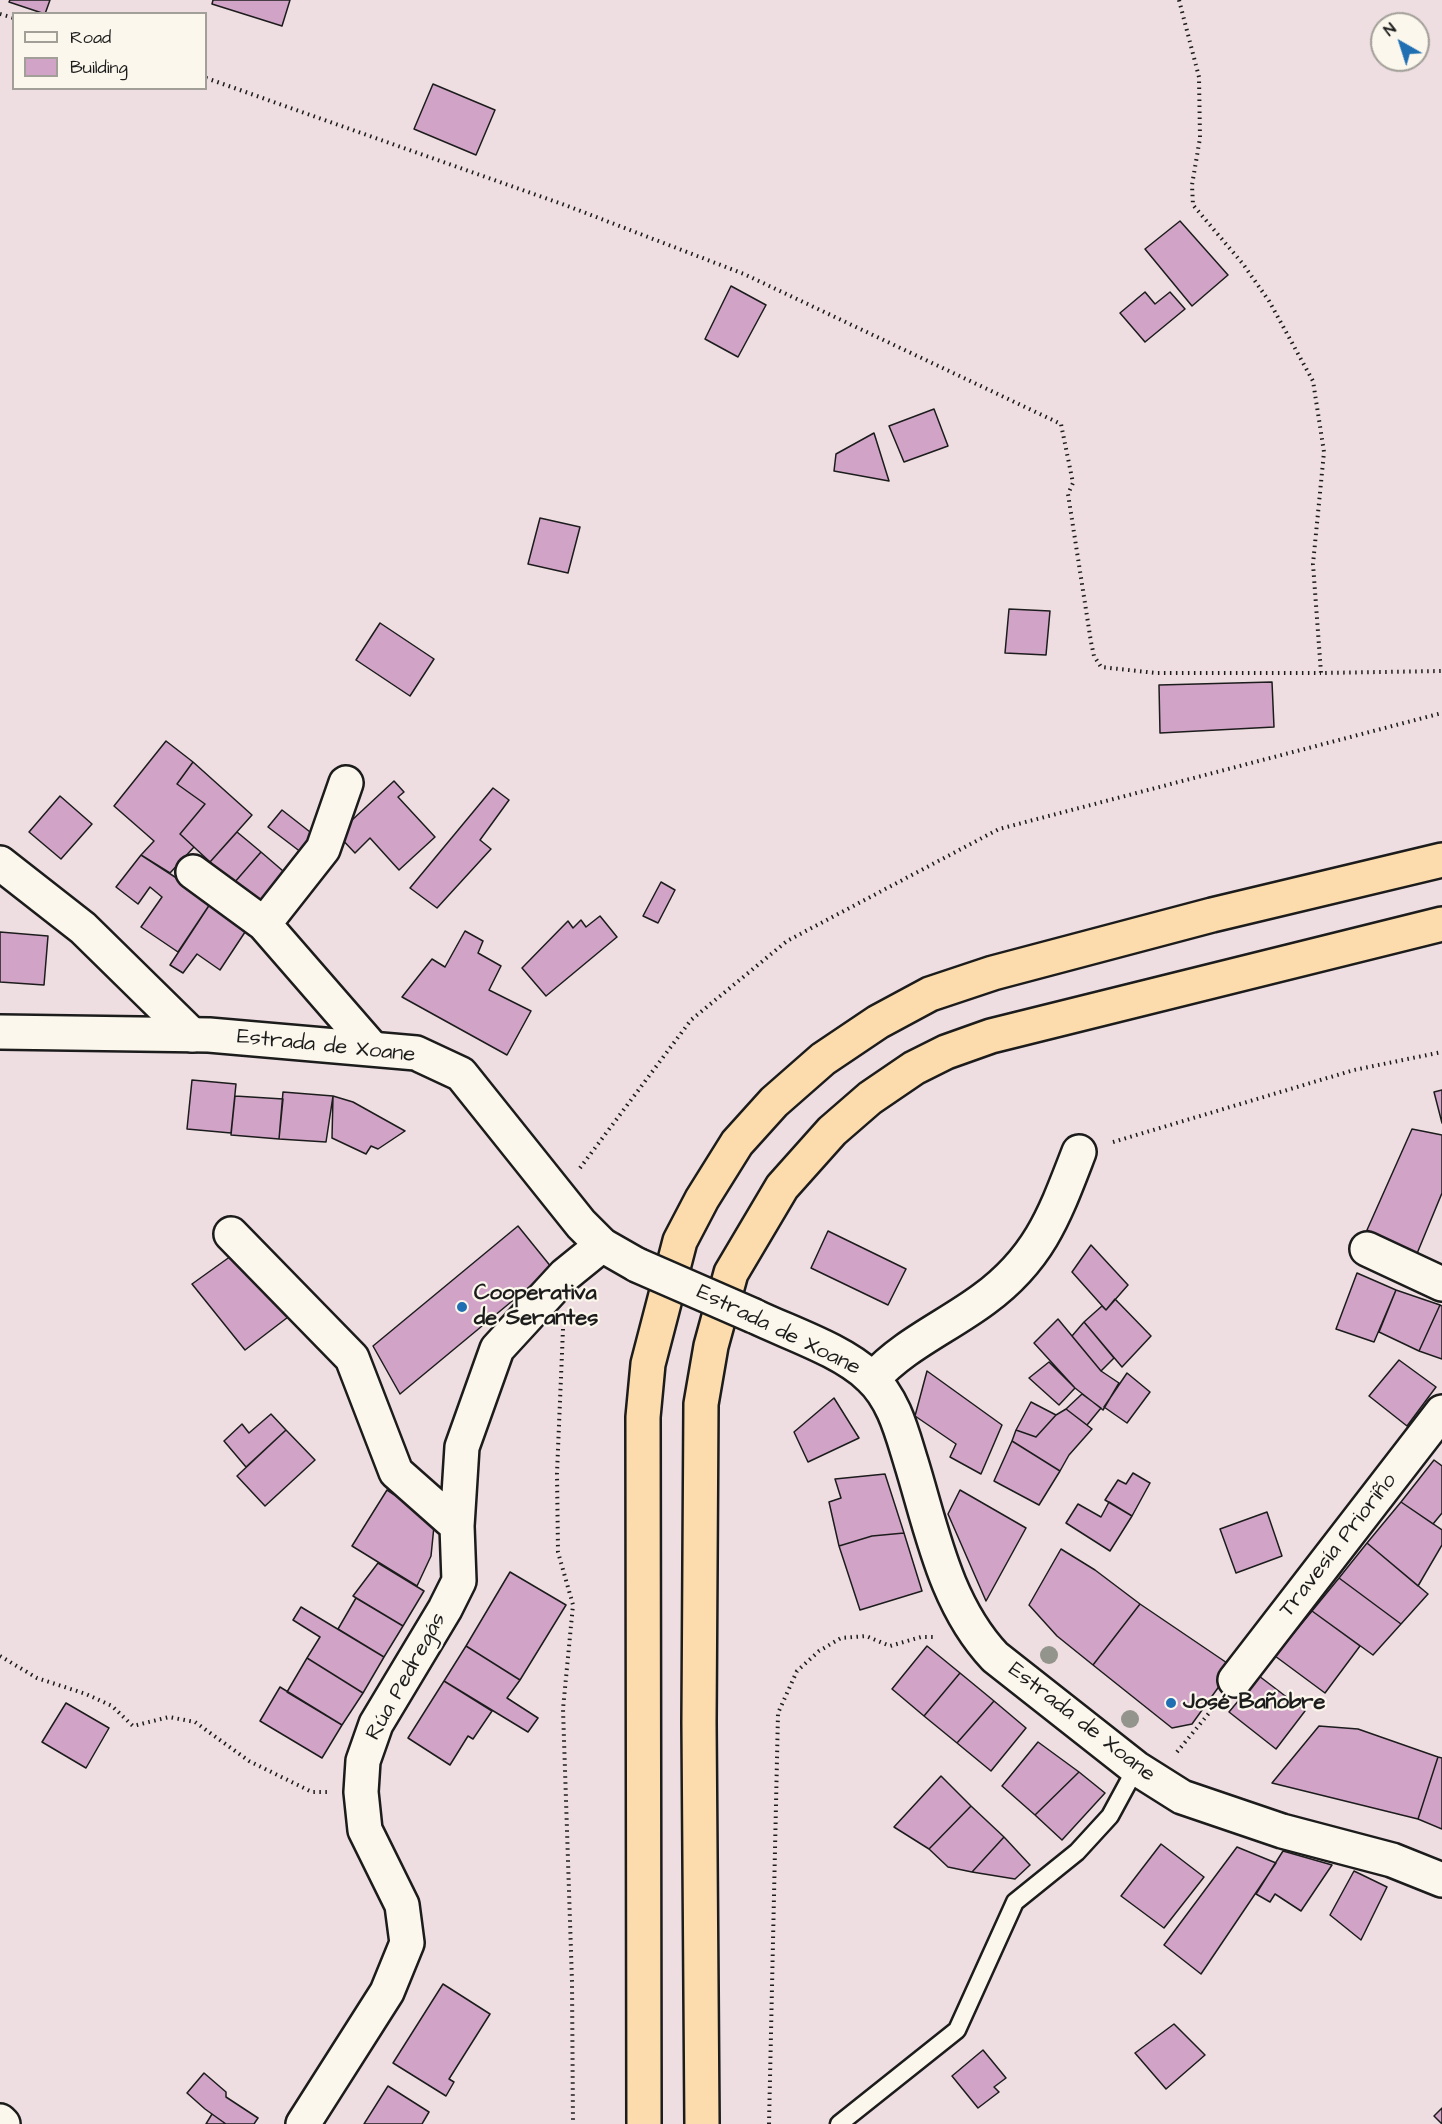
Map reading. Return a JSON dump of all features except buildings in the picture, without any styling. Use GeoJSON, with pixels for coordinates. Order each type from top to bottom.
{"type":"FeatureCollection","features":[{"type":"Feature","properties":{"kind":"highway"},"geometry":{"type":"LineString","coordinates":[[644,2124],[643,1417],[648,1364],[680,1241],[702,1199],[737,1143],[774,1102],[823,1059],[878,1022],[930,994],[993,973],[1166,927],[1442,860]]}},
{"type":"Feature","properties":{"kind":"highway"},"geometry":{"type":"LineString","coordinates":[[702,2124],[699,1734],[702,1404],[711,1346],[731,1273],[759,1223],[782,1187],[832,1131],[870,1098],[914,1068],[946,1052],[991,1036],[1442,924]]}},
{"type":"Feature","properties":{"kind":"street"},"geometry":{"type":"LineString","coordinates":[[264,924],[323,849],[346,783]]}},
{"type":"Feature","properties":{"kind":"street"},"geometry":{"type":"LineString","coordinates":[[0,863],[83,928],[192,1035]]}},
{"type":"Feature","properties":{"kind":"street"},"geometry":{"type":"LineString","coordinates":[[193,872],[264,924],[371,1047]]}},
{"type":"Feature","properties":{"kind":"street","name":"Estrada de Xoane"},"geometry":{"type":"LineString","coordinates":[[0,1032],[192,1035],[371,1047],[416,1053],[461,1074],[558,1198],[602,1245],[637,1265],[836,1355],[860,1368],[873,1379],[896,1416],[947,1579],[959,1609],[979,1639],[995,1656],[1145,1774],[1182,1797],[1219,1811],[1392,1860],[1442,1880]]}},
{"type":"Feature","properties":{"kind":"street"},"geometry":{"type":"LineString","coordinates":[[873,1379],[904,1352],[985,1299],[1022,1268],[1050,1224],[1079,1152]]}},
{"type":"Feature","properties":{"kind":"street"},"geometry":{"type":"LineString","coordinates":[[231,1234],[352,1358],[396,1472],[457,1526]]}},
{"type":"Feature","properties":{"kind":"street","name":"Rúa Pedregás"},"geometry":{"type":"LineString","coordinates":[[303,2124],[387,1992],[407,1943],[402,1905],[365,1830],[361,1792],[363,1761],[376,1724],[445,1609],[459,1581],[457,1526],[462,1447],[497,1349],[565,1275],[602,1245]]}},
{"type":"Feature","properties":{"kind":"street"},"geometry":{"type":"LineString","coordinates":[[1367,1249],[1442,1284]]}},
{"type":"Feature","properties":{"kind":"street","name":"Travesía Prioriño"},"geometry":{"type":"LineString","coordinates":[[1235,1680],[1442,1412]]}},
{"type":"Feature","properties":{"kind":"lane"},"geometry":{"type":"LineString","coordinates":[[839,2124],[957,2030],[1015,1902],[1077,1852],[1145,1774]]}},
{"type":"Feature","properties":{"kind":"path"},"geometry":{"type":"LineString","coordinates":[[1179,0],[1198,77],[1200,138],[1192,185],[1193,205],[1243,264],[1269,301],[1313,381],[1324,452],[1313,564],[1321,673]]}},
{"type":"Feature","properties":{"kind":"path"},"geometry":{"type":"LineString","coordinates":[[207,78],[566,205],[744,274],[1061,424],[1072,483],[1068,494],[1091,642],[1094,656],[1101,667],[1156,673],[1442,671]]}},
{"type":"Feature","properties":{"kind":"path"},"geometry":{"type":"LineString","coordinates":[[558,1198],[691,1020],[787,941],[999,828],[1442,713]]}},
{"type":"Feature","properties":{"kind":"path"},"geometry":{"type":"LineString","coordinates":[[1079,1152],[1354,1070],[1442,1052]]}},
{"type":"Feature","properties":{"kind":"path"},"geometry":{"type":"LineString","coordinates":[[565,1275],[557,1473],[558,1552],[573,1605],[563,1709],[572,1982],[573,2124]]}},
{"type":"Feature","properties":{"kind":"path"},"geometry":{"type":"LineString","coordinates":[[770,2124],[778,1713],[797,1671],[819,1651],[841,1638],[866,1636],[890,1646],[921,1636],[979,1639]]}},
{"type":"Feature","properties":{"kind":"path"},"geometry":{"type":"LineString","coordinates":[[0,1656],[37,1678],[86,1694],[112,1706],[133,1726],[169,1717],[195,1722],[249,1761],[312,1792],[361,1792]]}},
{"type":"Feature","properties":{"kind":"path"},"geometry":{"type":"LineString","coordinates":[[1145,1774],[1235,1680]]}},
{"type":"Feature","properties":{"kind":"place","name":"Cooperativa de Serantes"},"geometry":{"type":"Point","coordinates":[462,1307]}},
{"type":"Feature","properties":{"kind":"place","name":"José Bañobre"},"geometry":{"type":"Point","coordinates":[1171,1703]}}]}
